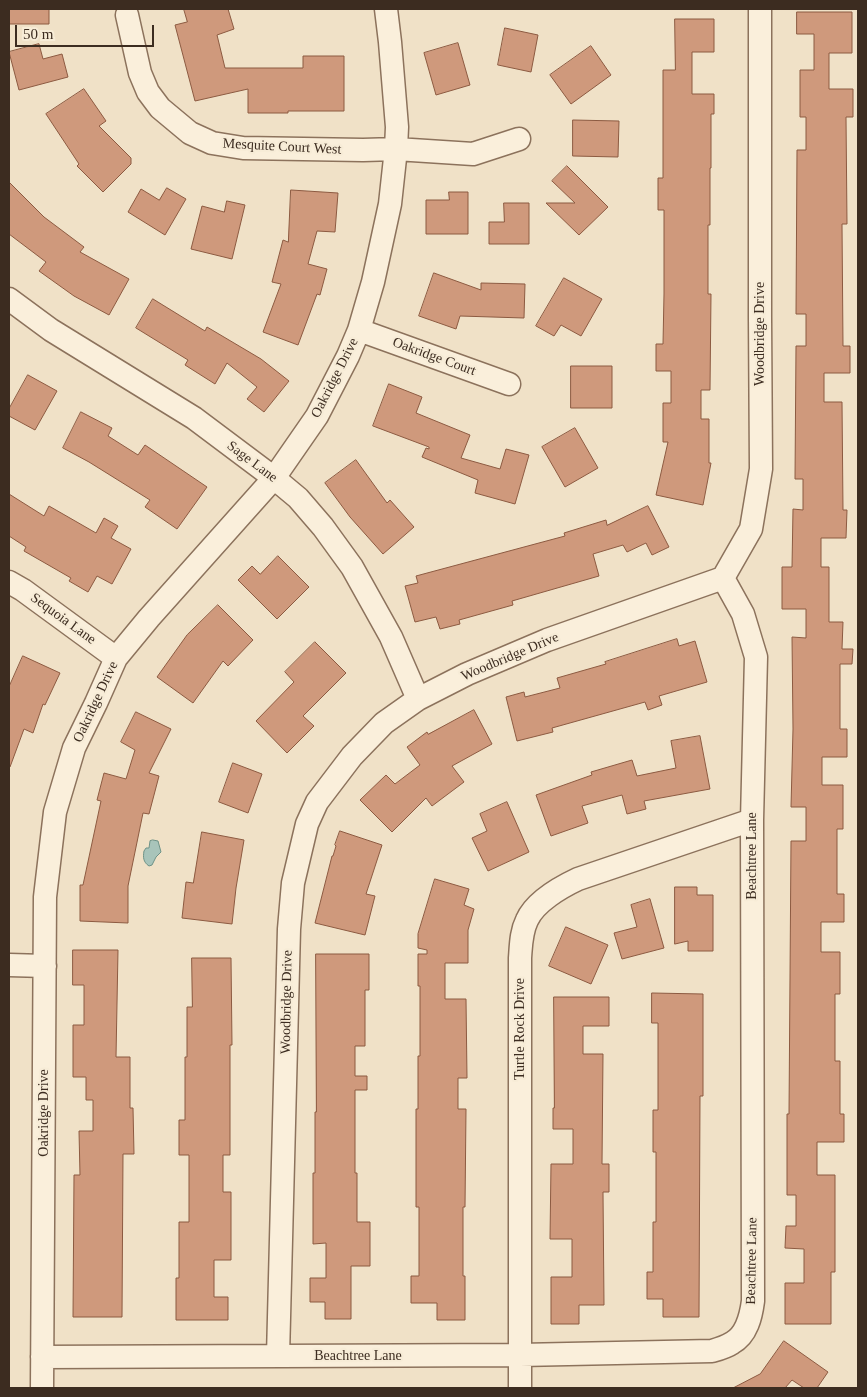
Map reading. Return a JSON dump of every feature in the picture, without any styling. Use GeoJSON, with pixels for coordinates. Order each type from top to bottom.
{"type":"FeatureCollection","features":[{"type":"Feature","properties":{"kind":"street","name":"Oakridge Drive"},"geometry":{"type":"LineString","coordinates":[[42,1388],[45,897],[55,812],[74,748],[116,658],[149,618],[274,478],[317,416],[348,356],[359,330],[373,282],[388,214],[396,149],[397,127],[386,9]]}},
{"type":"Feature","properties":{"kind":"street","name":"Woodbridge Drive"},"geometry":{"type":"LineString","coordinates":[[278,1356],[289,929],[293,883],[307,824],[317,802],[352,756],[384,723],[418,699],[467,674],[547,640],[723,578],[751,529],[761,469],[760,9]]}},
{"type":"Feature","properties":{"kind":"street","name":"Mesquite Court West"},"geometry":{"type":"LineString","coordinates":[[127,15],[140,73],[148,92],[160,108],[190,133],[212,143],[243,148],[396,149],[473,154],[519,139]]}},
{"type":"Feature","properties":{"kind":"street","name":"Sage Lane"},"geometry":{"type":"LineString","coordinates":[[9,299],[51,330],[194,418],[298,498],[317,519],[352,568],[391,637],[418,699]]}},
{"type":"Feature","properties":{"kind":"street","name":"Oakridge Court"},"geometry":{"type":"LineString","coordinates":[[359,330],[509,384]]}},
{"type":"Feature","properties":{"kind":"street","name":"Beachtree Lane"},"geometry":{"type":"LineString","coordinates":[[42,1357],[520,1355],[712,1351],[733,1343],[739,1338],[750,1321],[753,1301],[752,820],[756,657],[743,614],[723,578]]}},
{"type":"Feature","properties":{"kind":"street","name":"Sequoia Lane"},"geometry":{"type":"LineString","coordinates":[[9,582],[23,590],[116,658]]}},
{"type":"Feature","properties":{"kind":"street","name":"Turtle Rock Drive"},"geometry":{"type":"LineString","coordinates":[[520,1388],[520,958],[522,934],[527,918],[536,907],[560,888],[578,878],[752,820]]}},
{"type":"Feature","properties":{"kind":"street"},"geometry":{"type":"LineString","coordinates":[[9,965],[45,966]]}},
{"type":"Feature","properties":{"kind":"water"},"geometry":{"type":"Polygon","coordinates":[[[150,841],[158,841],[161,852],[152,865],[149,866],[144,859],[144,851],[146,848],[149,848],[150,841]]]}},
{"type":"Feature","properties":{"kind":"building"},"geometry":{"type":"Polygon","coordinates":[[[9,9],[49,9],[49,24],[9,24],[9,9]]]}},
{"type":"Feature","properties":{"kind":"building"},"geometry":{"type":"Polygon","coordinates":[[[184,9],[228,9],[234,29],[217,35],[225,68],[303,68],[303,56],[344,56],[344,111],[248,113],[248,89],[195,101],[175,25],[187,22],[184,9]]]}},
{"type":"Feature","properties":{"kind":"building"},"geometry":{"type":"Polygon","coordinates":[[[797,12],[852,12],[852,53],[829,53],[829,89],[853,89],[853,117],[846,117],[847,224],[842,224],[843,346],[850,346],[850,373],[824,373],[824,402],[842,402],[843,510],[847,510],[846,538],[821,538],[821,567],[829,567],[829,622],[843,622],[842,649],[853,649],[852,664],[840,664],[840,729],[847,729],[847,757],[822,757],[822,785],[843,785],[843,829],[837,829],[837,894],[844,894],[844,922],[821,922],[821,952],[840,952],[840,994],[835,994],[835,1061],[840,1061],[840,1114],[844,1114],[844,1142],[817,1142],[817,1175],[835,1175],[835,1272],[831,1272],[831,1324],[785,1324],[785,1283],[804,1283],[804,1249],[785,1248],[786,1226],[796,1226],[796,1195],[787,1195],[791,841],[806,841],[806,807],[791,807],[793,729],[792,637],[806,638],[806,609],[782,609],[782,567],[792,567],[793,509],[803,510],[803,479],[795,479],[796,346],[806,346],[806,314],[796,314],[797,150],[806,150],[806,117],[800,117],[800,70],[814,70],[814,34],[797,34],[797,12]]]}},
{"type":"Feature","properties":{"kind":"building"},"geometry":{"type":"Polygon","coordinates":[[[675,19],[714,19],[714,52],[692,52],[692,94],[714,94],[714,114],[711,114],[710,225],[708,225],[708,294],[711,294],[710,390],[701,390],[701,419],[709,419],[709,463],[711,463],[703,505],[656,495],[668,442],[663,442],[663,403],[671,403],[671,371],[656,371],[656,344],[663,344],[664,210],[658,210],[658,178],[663,178],[663,70],[675,70],[675,19]]]}},
{"type":"Feature","properties":{"kind":"building"},"geometry":{"type":"Polygon","coordinates":[[[505,28],[538,35],[531,72],[498,65],[505,28]]]}},
{"type":"Feature","properties":{"kind":"building"},"geometry":{"type":"Polygon","coordinates":[[[458,43],[470,85],[436,95],[424,53],[458,43]]]}},
{"type":"Feature","properties":{"kind":"building"},"geometry":{"type":"Polygon","coordinates":[[[39,44],[43,59],[62,54],[68,77],[19,90],[9,52],[39,44]]]}},
{"type":"Feature","properties":{"kind":"building"},"geometry":{"type":"Polygon","coordinates":[[[591,46],[611,75],[571,104],[550,75],[591,46]]]}},
{"type":"Feature","properties":{"kind":"building"},"geometry":{"type":"Polygon","coordinates":[[[84,89],[106,121],[99,126],[131,158],[131,164],[103,192],[77,166],[79,164],[46,114],[84,89]]]}},
{"type":"Feature","properties":{"kind":"building"},"geometry":{"type":"Polygon","coordinates":[[[573,120],[619,121],[618,157],[573,156],[573,120]]]}},
{"type":"Feature","properties":{"kind":"building"},"geometry":{"type":"Polygon","coordinates":[[[567,166],[608,207],[579,235],[546,203],[575,203],[552,181],[567,166]]]}},
{"type":"Feature","properties":{"kind":"building"},"geometry":{"type":"Polygon","coordinates":[[[9,182],[44,217],[84,247],[80,252],[129,279],[109,315],[74,296],[39,271],[46,262],[9,234],[9,182]]]}},
{"type":"Feature","properties":{"kind":"building"},"geometry":{"type":"Polygon","coordinates":[[[167,188],[186,199],[165,235],[128,212],[141,189],[159,200],[167,188]]]}},
{"type":"Feature","properties":{"kind":"building"},"geometry":{"type":"Polygon","coordinates":[[[291,190],[338,193],[335,232],[317,231],[308,264],[327,269],[320,295],[317,294],[298,345],[263,332],[281,284],[272,282],[283,240],[288,242],[291,190]]]}},
{"type":"Feature","properties":{"kind":"building"},"geometry":{"type":"Polygon","coordinates":[[[449,192],[468,192],[468,234],[426,234],[426,200],[449,200],[449,192]]]}},
{"type":"Feature","properties":{"kind":"building"},"geometry":{"type":"Polygon","coordinates":[[[227,201],[245,205],[232,259],[191,249],[202,206],[224,212],[227,201]]]}},
{"type":"Feature","properties":{"kind":"building"},"geometry":{"type":"Polygon","coordinates":[[[504,203],[529,203],[529,244],[489,244],[489,222],[504,222],[504,203]]]}},
{"type":"Feature","properties":{"kind":"building"},"geometry":{"type":"Polygon","coordinates":[[[434,273],[481,290],[481,283],[525,284],[524,318],[460,316],[456,329],[419,316],[434,273]]]}},
{"type":"Feature","properties":{"kind":"building"},"geometry":{"type":"Polygon","coordinates":[[[564,278],[602,299],[581,336],[561,325],[554,336],[536,326],[564,278]]]}},
{"type":"Feature","properties":{"kind":"building"},"geometry":{"type":"Polygon","coordinates":[[[153,299],[205,331],[207,327],[261,359],[289,381],[264,412],[247,399],[257,387],[227,363],[215,384],[185,365],[188,360],[136,328],[153,299]]]}},
{"type":"Feature","properties":{"kind":"building"},"geometry":{"type":"Polygon","coordinates":[[[571,366],[612,366],[612,408],[571,408],[571,366]]]}},
{"type":"Feature","properties":{"kind":"building"},"geometry":{"type":"Polygon","coordinates":[[[28,375],[57,391],[35,430],[9,416],[9,409],[28,375]]]}},
{"type":"Feature","properties":{"kind":"building"},"geometry":{"type":"Polygon","coordinates":[[[389,384],[422,397],[416,413],[470,435],[461,458],[500,469],[506,449],[529,455],[515,504],[475,493],[478,480],[422,457],[426,448],[429,449],[429,447],[373,426],[389,384]]]}},
{"type":"Feature","properties":{"kind":"building"},"geometry":{"type":"Polygon","coordinates":[[[81,412],[112,428],[108,436],[138,455],[145,445],[207,487],[177,529],[145,507],[150,500],[63,448],[81,412]]]}},
{"type":"Feature","properties":{"kind":"building"},"geometry":{"type":"Polygon","coordinates":[[[575,428],[598,468],[565,487],[542,447],[575,428]]]}},
{"type":"Feature","properties":{"kind":"building"},"geometry":{"type":"Polygon","coordinates":[[[356,460],[387,503],[390,500],[414,527],[383,554],[350,517],[325,483],[356,460]]]}},
{"type":"Feature","properties":{"kind":"building"},"geometry":{"type":"Polygon","coordinates":[[[9,494],[44,516],[49,506],[96,533],[104,518],[118,526],[111,538],[131,549],[112,584],[97,576],[88,592],[69,581],[71,578],[24,551],[26,547],[9,536],[9,494]]]}},
{"type":"Feature","properties":{"kind":"building"},"geometry":{"type":"Polygon","coordinates":[[[648,506],[669,547],[652,555],[646,543],[627,552],[623,545],[593,554],[599,576],[512,601],[513,605],[459,620],[460,624],[440,629],[436,617],[415,622],[405,586],[418,583],[416,576],[565,536],[564,533],[606,520],[607,525],[648,506]]]}},
{"type":"Feature","properties":{"kind":"building"},"geometry":{"type":"Polygon","coordinates":[[[278,556],[309,587],[277,619],[238,580],[252,566],[260,574],[278,556]]]}},
{"type":"Feature","properties":{"kind":"building"},"geometry":{"type":"Polygon","coordinates":[[[218,605],[253,640],[228,666],[223,661],[193,703],[157,677],[187,635],[218,605]]]}},
{"type":"Feature","properties":{"kind":"building"},"geometry":{"type":"Polygon","coordinates":[[[677,639],[679,646],[695,641],[707,682],[659,696],[662,705],[648,710],[645,702],[552,728],[553,732],[517,741],[506,697],[524,692],[525,697],[560,688],[557,678],[606,664],[605,662],[677,639]]]}},
{"type":"Feature","properties":{"kind":"building"},"geometry":{"type":"Polygon","coordinates":[[[315,642],[346,673],[303,716],[314,726],[287,753],[256,721],[294,682],[285,672],[315,642]]]}},
{"type":"Feature","properties":{"kind":"building"},"geometry":{"type":"Polygon","coordinates":[[[23,656],[60,673],[45,705],[43,704],[33,733],[24,729],[10,767],[9,687],[23,656]]]}},
{"type":"Feature","properties":{"kind":"building"},"geometry":{"type":"Polygon","coordinates":[[[474,710],[492,744],[452,766],[464,782],[432,806],[426,798],[392,832],[360,800],[386,775],[395,784],[420,765],[407,747],[427,732],[428,734],[474,710]]]}},
{"type":"Feature","properties":{"kind":"building"},"geometry":{"type":"Polygon","coordinates":[[[136,712],[171,729],[149,773],[159,776],[149,814],[143,813],[128,886],[128,923],[80,921],[80,885],[83,885],[101,801],[97,800],[104,773],[126,779],[135,750],[121,742],[136,712]]]}},
{"type":"Feature","properties":{"kind":"building"},"geometry":{"type":"Polygon","coordinates":[[[700,736],[710,789],[644,801],[646,809],[627,814],[622,795],[582,806],[588,823],[551,836],[536,795],[592,775],[591,772],[632,760],[637,776],[676,768],[671,741],[700,736]]]}},
{"type":"Feature","properties":{"kind":"building"},"geometry":{"type":"Polygon","coordinates":[[[233,763],[262,774],[248,813],[219,802],[233,763]]]}},
{"type":"Feature","properties":{"kind":"building"},"geometry":{"type":"Polygon","coordinates":[[[507,802],[529,852],[488,871],[472,838],[487,831],[480,814],[507,802]]]}},
{"type":"Feature","properties":{"kind":"building"},"geometry":{"type":"Polygon","coordinates":[[[340,831],[382,845],[366,894],[375,896],[365,935],[315,923],[340,831]]]}},
{"type":"Feature","properties":{"kind":"building"},"geometry":{"type":"Polygon","coordinates":[[[202,832],[244,840],[232,924],[182,918],[186,882],[193,883],[202,832]]]}},
{"type":"Feature","properties":{"kind":"building"},"geometry":{"type":"Polygon","coordinates":[[[435,879],[469,889],[464,905],[474,909],[468,930],[468,963],[445,963],[445,999],[466,999],[467,1078],[458,1078],[458,1109],[466,1109],[465,1207],[463,1207],[465,1320],[437,1320],[437,1303],[411,1303],[411,1276],[419,1276],[419,1207],[416,1207],[416,1109],[418,1109],[418,1056],[420,1056],[418,954],[427,954],[427,950],[418,948],[418,934],[435,879]]]}},
{"type":"Feature","properties":{"kind":"building"},"geometry":{"type":"Polygon","coordinates":[[[675,887],[697,887],[697,895],[713,895],[713,951],[688,951],[688,941],[675,944],[675,887]]]}},
{"type":"Feature","properties":{"kind":"building"},"geometry":{"type":"Polygon","coordinates":[[[650,899],[664,948],[622,959],[614,933],[637,927],[631,905],[650,899]]]}},
{"type":"Feature","properties":{"kind":"building"},"geometry":{"type":"Polygon","coordinates":[[[566,927],[608,945],[591,984],[549,966],[566,927]]]}},
{"type":"Feature","properties":{"kind":"building"},"geometry":{"type":"Polygon","coordinates":[[[73,950],[118,950],[116,1057],[130,1057],[130,1108],[133,1108],[134,1154],[123,1154],[122,1317],[73,1317],[74,1175],[80,1175],[79,1131],[93,1131],[93,1100],[86,1100],[86,1077],[73,1077],[73,1025],[84,1025],[84,985],[73,985],[73,950]]]}},
{"type":"Feature","properties":{"kind":"building"},"geometry":{"type":"Polygon","coordinates":[[[316,954],[369,954],[369,990],[365,990],[365,1046],[355,1046],[355,1076],[367,1076],[367,1090],[355,1090],[355,1173],[357,1173],[357,1222],[370,1222],[370,1266],[351,1266],[351,1319],[325,1319],[325,1302],[310,1302],[310,1278],[326,1278],[326,1243],[313,1244],[313,1173],[315,1173],[316,1112],[316,954]]]}},
{"type":"Feature","properties":{"kind":"building"},"geometry":{"type":"Polygon","coordinates":[[[192,958],[231,958],[230,1155],[223,1155],[223,1192],[231,1192],[231,1260],[214,1260],[214,1297],[228,1297],[228,1320],[176,1320],[176,1278],[179,1278],[179,1222],[189,1222],[189,1155],[179,1155],[179,1120],[185,1120],[187,1007],[192,1007],[192,958]]]}},
{"type":"Feature","properties":{"kind":"building"},"geometry":{"type":"Polygon","coordinates":[[[652,993],[703,994],[703,1096],[700,1096],[699,1317],[663,1317],[663,1299],[647,1299],[647,1272],[653,1272],[653,1222],[656,1222],[656,1152],[653,1152],[653,1110],[658,1110],[658,1023],[652,1023],[652,993]]]}},
{"type":"Feature","properties":{"kind":"building"},"geometry":{"type":"Polygon","coordinates":[[[554,997],[609,997],[609,1026],[583,1026],[583,1054],[603,1054],[602,1164],[609,1164],[609,1192],[603,1192],[604,1305],[579,1305],[579,1324],[551,1324],[551,1277],[572,1277],[572,1239],[550,1239],[551,1164],[573,1164],[573,1129],[553,1129],[554,997]]]}},
{"type":"Feature","properties":{"kind":"building"},"geometry":{"type":"Polygon","coordinates":[[[784,1341],[828,1372],[817,1388],[804,1388],[792,1380],[785,1388],[733,1388],[760,1374],[784,1341]]]}}]}
